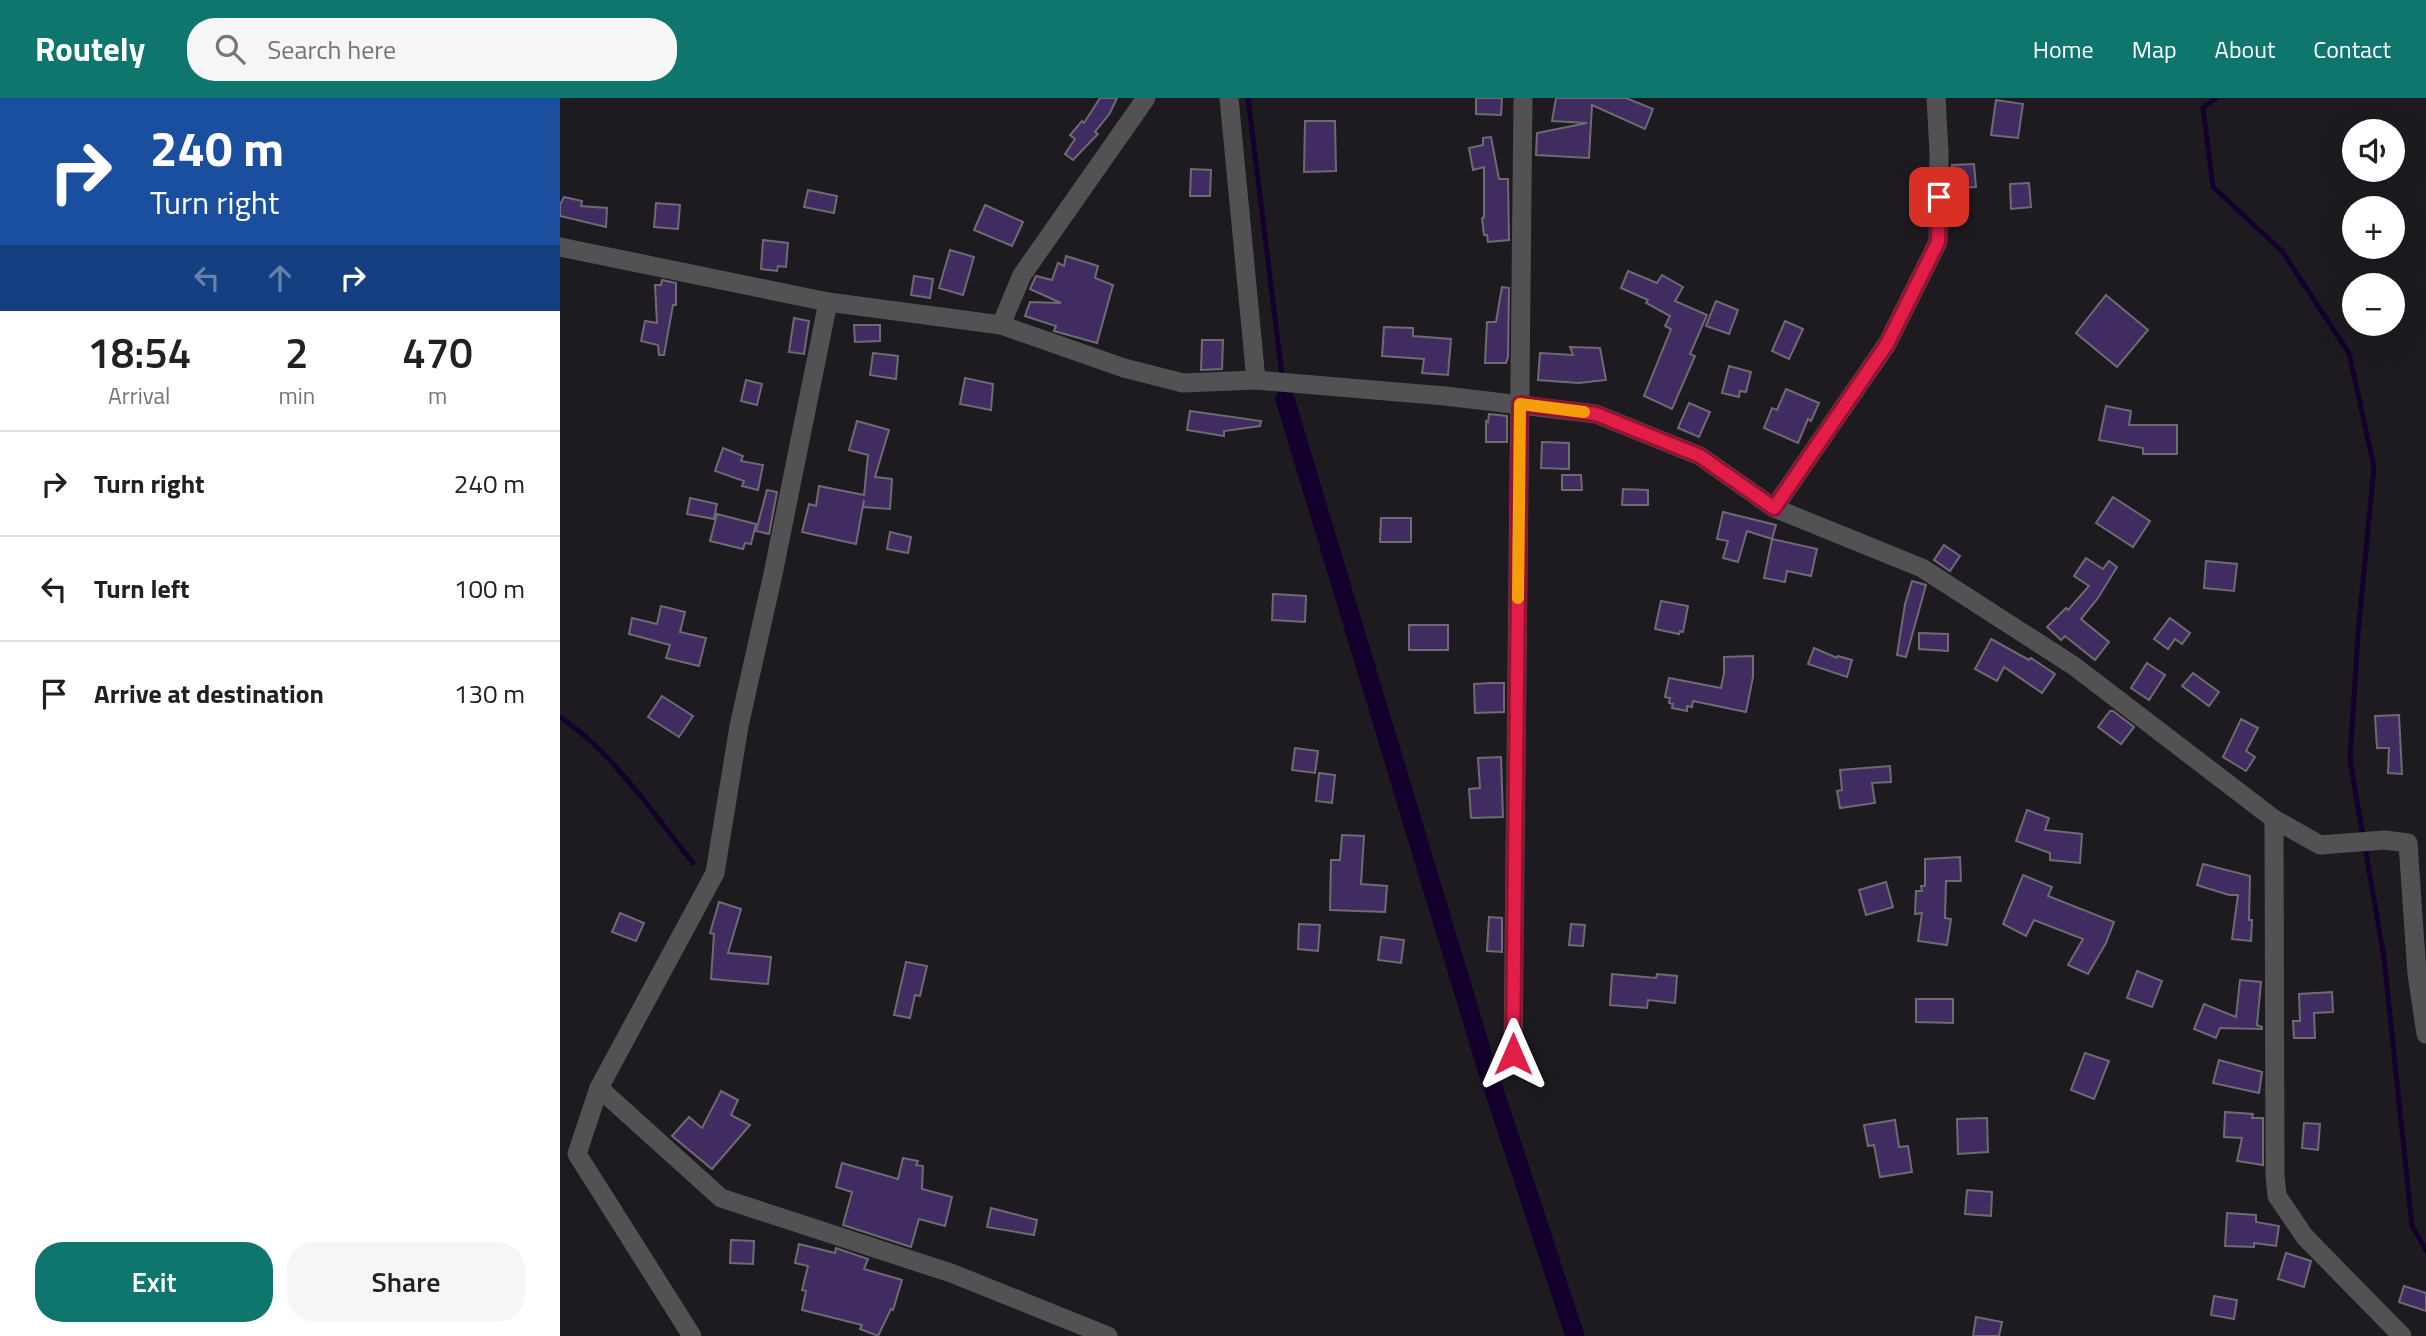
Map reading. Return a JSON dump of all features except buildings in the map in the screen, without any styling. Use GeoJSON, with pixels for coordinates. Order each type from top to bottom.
{"type":"FeatureCollection","features":[{"type":"Feature","properties":{"kind":"street"},"geometry":{"type":"LineString","coordinates":[[1000,324],[1022,275],[1146,98]]}},
{"type":"Feature","properties":{"kind":"street"},"geometry":{"type":"LineString","coordinates":[[1228,98],[1274,381]]}},
{"type":"Feature","properties":{"kind":"street"},"geometry":{"type":"LineString","coordinates":[[1513,1054],[1523,98]]}},
{"type":"Feature","properties":{"kind":"street"},"geometry":{"type":"LineString","coordinates":[[1774,508],[1887,344],[1938,242],[1940,152],[1936,98]]}},
{"type":"Feature","properties":{"kind":"street"},"geometry":{"type":"LineString","coordinates":[[560,247],[828,302],[1000,324],[1124,368],[1183,383],[1274,381],[1520,404],[1596,414],[1700,456],[1774,508],[1922,568],[2074,666],[2274,819],[2320,845],[2385,841],[2408,843],[2417,974],[2426,1034]]}},
{"type":"Feature","properties":{"kind":"street"},"geometry":{"type":"LineString","coordinates":[[692,1336],[577,1154],[600,1088],[715,873],[739,726],[828,302]]}},
{"type":"Feature","properties":{"kind":"street"},"geometry":{"type":"LineString","coordinates":[[2274,819],[2277,1196],[2305,1237],[2402,1336]]}},
{"type":"Feature","properties":{"kind":"street"},"geometry":{"type":"LineString","coordinates":[[600,1088],[720,1198],[951,1273],[1108,1336]]}},
{"type":"Feature","properties":{"kind":"waterway"},"geometry":{"type":"LineString","coordinates":[[1248,98],[1285,399]]}},
{"type":"Feature","properties":{"kind":"waterway"},"geometry":{"type":"LineString","coordinates":[[2216,98],[2203,108],[2213,187],[2282,251],[2349,353],[2374,467],[2358,634],[2350,759],[2363,837]]}},
{"type":"Feature","properties":{"kind":"waterway"},"geometry":{"type":"LineString","coordinates":[[1285,399],[1486,1066],[1575,1336]]}},
{"type":"Feature","properties":{"kind":"waterway"},"geometry":{"type":"LineString","coordinates":[[560,717],[579,731],[614,765],[693,863]]}},
{"type":"Feature","properties":{"kind":"waterway"},"geometry":{"type":"LineString","coordinates":[[2365,847],[2384,958],[2412,1226],[2426,1250]]}},
{"type":"Feature","properties":{"kind":"slow traffic"},"geometry":{"type":"LineString","coordinates":[[1518,598],[1520,404],[1584,412]]}},
{"type":"Feature","properties":{"kind":"route"},"geometry":{"type":"LineString","coordinates":[[1513,1054],[1520,404],[1596,414],[1700,456],[1774,508],[1887,344],[1938,242],[1939,197]]}}]}
